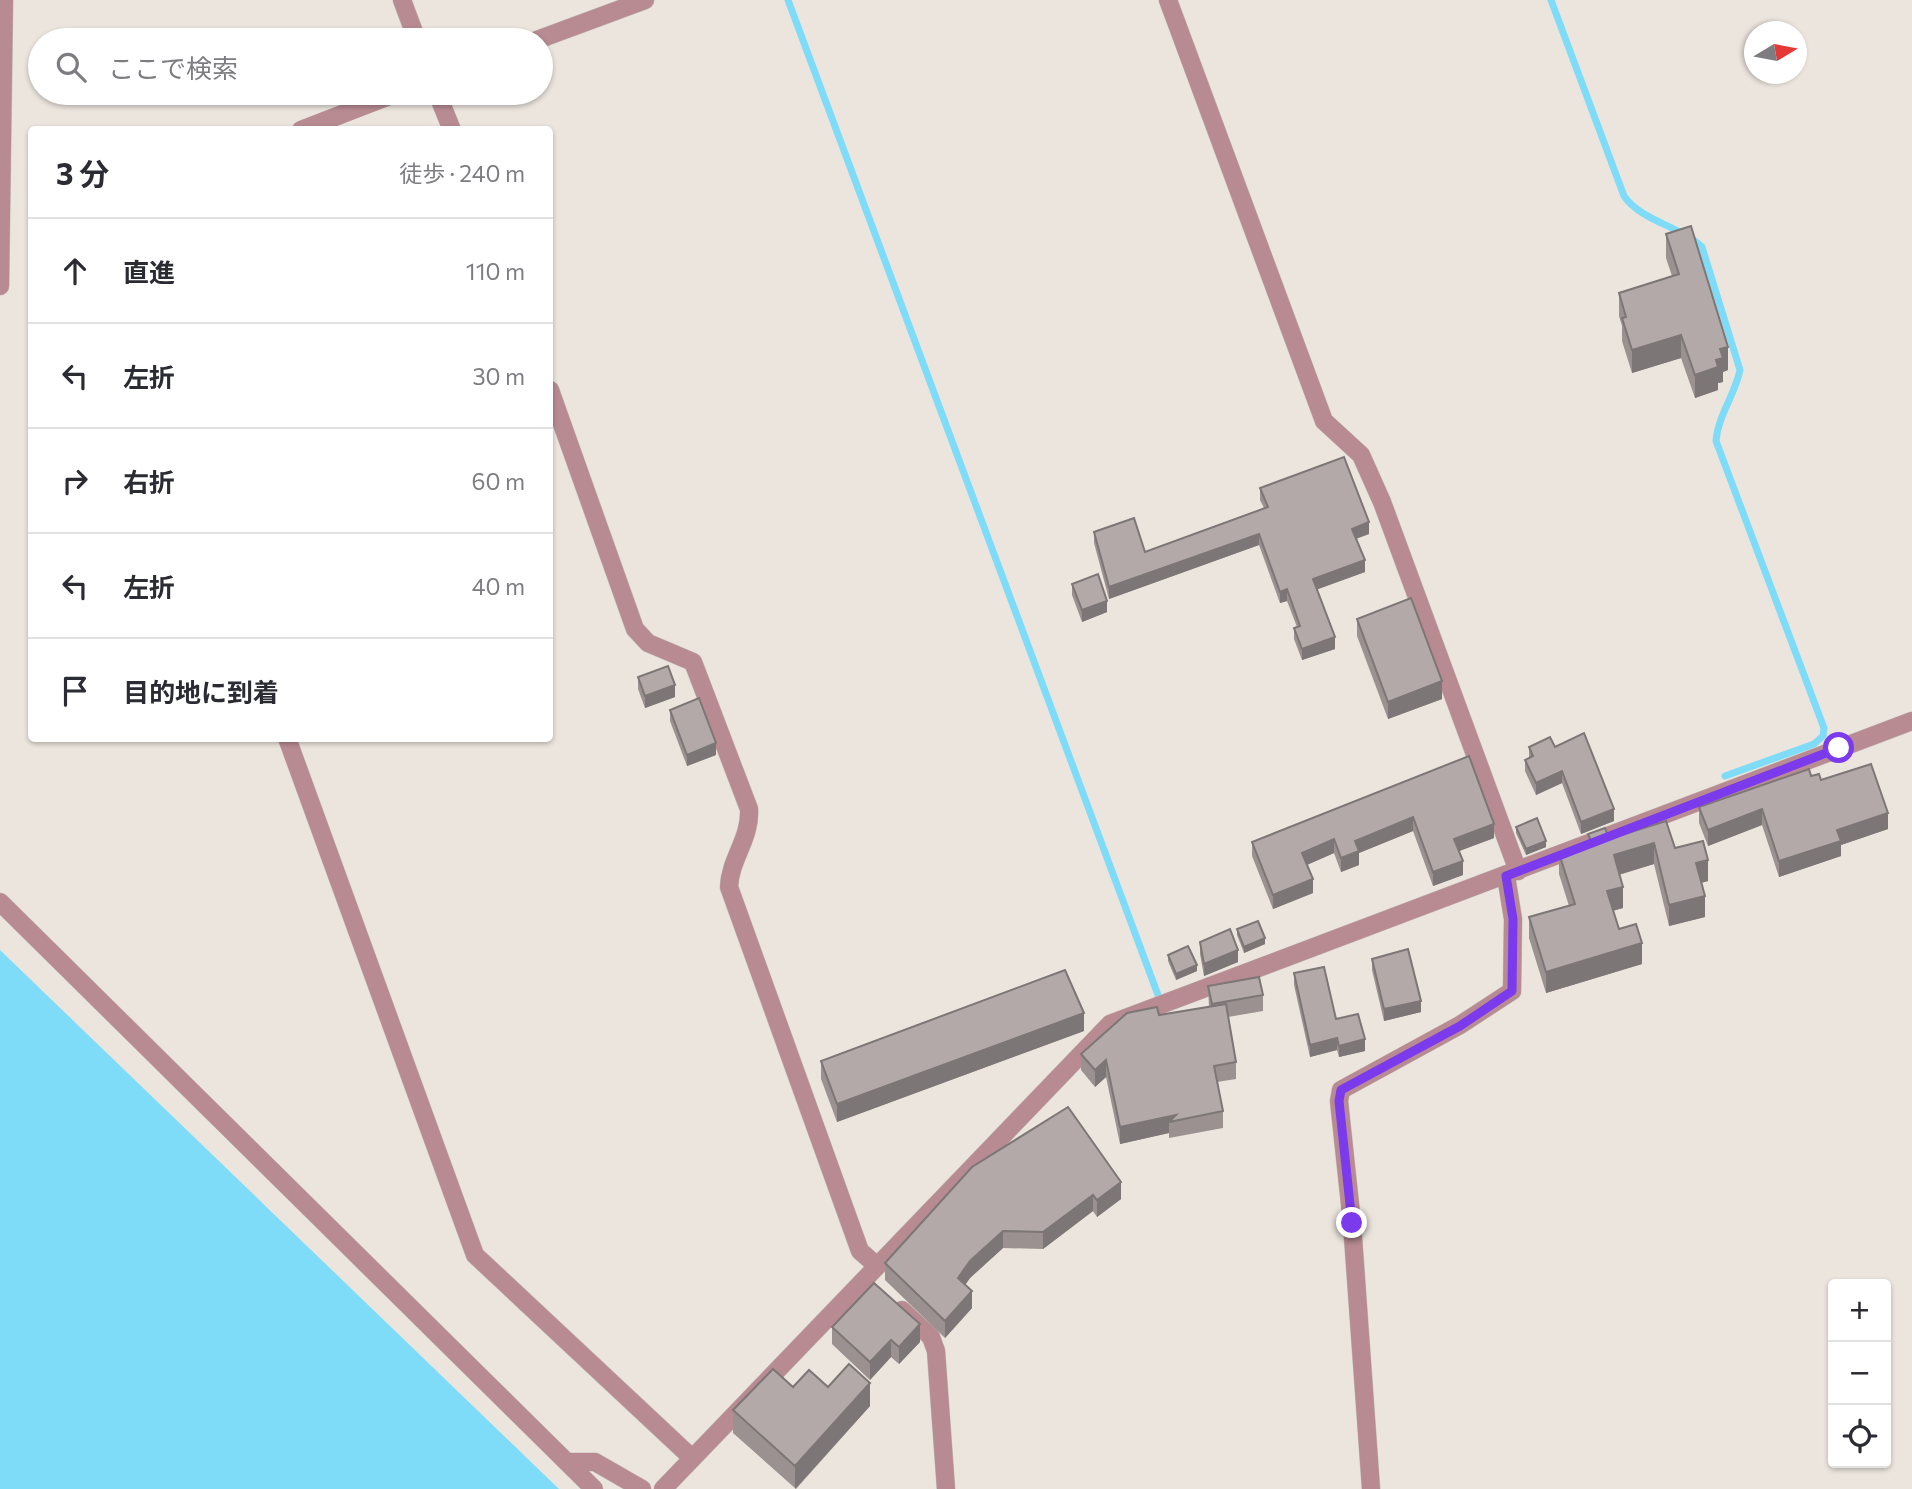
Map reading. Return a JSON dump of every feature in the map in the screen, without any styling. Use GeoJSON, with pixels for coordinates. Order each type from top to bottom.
{"type":"FeatureCollection","features":[{"type":"Feature","properties":{"kind":"street"},"geometry":{"type":"LineString","coordinates":[[0,286],[4,0]]}},
{"type":"Feature","properties":{"kind":"street"},"geometry":{"type":"LineString","coordinates":[[402,0],[412,28]]}},
{"type":"Feature","properties":{"kind":"street"},"geometry":{"type":"LineString","coordinates":[[553,34],[645,0]]}},
{"type":"Feature","properties":{"kind":"street"},"geometry":{"type":"LineString","coordinates":[[1168,0],[1324,421],[1361,455],[1377,490],[1512,874],[1512,991],[1460,1026],[1341,1090],[1339,1101],[1352,1223],[1370,1489]]}},
{"type":"Feature","properties":{"kind":"street"},"geometry":{"type":"LineString","coordinates":[[311,126],[366,105]]}},
{"type":"Feature","properties":{"kind":"street"},"geometry":{"type":"LineString","coordinates":[[442,105],[450,126]]}},
{"type":"Feature","properties":{"kind":"street"},"geometry":{"type":"LineString","coordinates":[[553,398],[635,629],[648,643],[693,662],[749,809],[750,826],[730,872],[729,887],[860,1251],[870,1271],[931,1337],[936,1351],[946,1489]]}},
{"type":"Feature","properties":{"kind":"street"},"geometry":{"type":"LineString","coordinates":[[670,1482],[1110,1024],[1912,721]]}},
{"type":"Feature","properties":{"kind":"street"},"geometry":{"type":"LineString","coordinates":[[288,742],[475,1255],[692,1458]]}},
{"type":"Feature","properties":{"kind":"street"},"geometry":{"type":"LineString","coordinates":[[0,902],[39,944],[594,1489]]}},
{"type":"Feature","properties":{"kind":"street"},"geometry":{"type":"LineString","coordinates":[[567,1462],[595,1462],[642,1489]]}},
{"type":"Feature","properties":{"kind":"water"},"geometry":{"type":"Polygon","coordinates":[[[0,950],[559,1489],[0,1489],[0,950]]]}},
{"type":"Feature","properties":{"kind":"building"},"geometry":{"type":"Polygon","coordinates":[[[1691,226],[1728,347],[1720,349],[1723,358],[1716,360],[1718,367],[1695,375],[1681,335],[1632,350],[1622,318],[1626,317],[1619,293],[1679,274],[1666,234],[1691,226]]]}},
{"type":"Feature","properties":{"kind":"building"},"geometry":{"type":"Polygon","coordinates":[[[1344,457],[1369,522],[1352,529],[1365,560],[1313,579],[1335,637],[1302,649],[1294,628],[1300,626],[1287,589],[1280,592],[1259,534],[1109,587],[1094,532],[1134,518],[1145,552],[1268,507],[1260,488],[1344,457]]]}},
{"type":"Feature","properties":{"kind":"building"},"geometry":{"type":"Polygon","coordinates":[[[1098,574],[1107,601],[1082,610],[1072,584],[1098,574]]]}},
{"type":"Feature","properties":{"kind":"building"},"geometry":{"type":"Polygon","coordinates":[[[1411,598],[1442,681],[1388,702],[1357,619],[1411,598]]]}},
{"type":"Feature","properties":{"kind":"building"},"geometry":{"type":"Polygon","coordinates":[[[668,666],[675,685],[645,696],[638,677],[668,666]]]}},
{"type":"Feature","properties":{"kind":"building"},"geometry":{"type":"Polygon","coordinates":[[[699,698],[716,743],[687,755],[670,710],[699,698]]]}},
{"type":"Feature","properties":{"kind":"building"},"geometry":{"type":"Polygon","coordinates":[[[1584,733],[1614,809],[1581,822],[1562,771],[1536,783],[1525,760],[1533,756],[1529,747],[1550,737],[1555,747],[1584,733]]]}},
{"type":"Feature","properties":{"kind":"building"},"geometry":{"type":"Polygon","coordinates":[[[1469,756],[1494,824],[1454,839],[1463,861],[1433,872],[1413,817],[1355,841],[1359,851],[1341,858],[1334,839],[1302,853],[1313,879],[1273,895],[1252,842],[1469,756]]]}},
{"type":"Feature","properties":{"kind":"building"},"geometry":{"type":"Polygon","coordinates":[[[1871,764],[1888,813],[1837,830],[1841,841],[1779,861],[1762,809],[1708,830],[1699,807],[1809,769],[1811,776],[1819,774],[1821,780],[1871,764]]]}},
{"type":"Feature","properties":{"kind":"building"},"geometry":{"type":"Polygon","coordinates":[[[1537,818],[1546,841],[1526,849],[1516,827],[1537,818]]]}},
{"type":"Feature","properties":{"kind":"building"},"geometry":{"type":"Polygon","coordinates":[[[1666,821],[1675,848],[1703,841],[1708,860],[1696,863],[1705,896],[1669,905],[1654,843],[1614,855],[1623,887],[1607,891],[1619,929],[1636,924],[1642,943],[1546,972],[1529,917],[1575,904],[1559,853],[1592,843],[1588,834],[1605,828],[1609,839],[1666,821]]]}},
{"type":"Feature","properties":{"kind":"building"},"geometry":{"type":"Polygon","coordinates":[[[1258,921],[1265,938],[1244,947],[1237,929],[1258,921]]]}},
{"type":"Feature","properties":{"kind":"building"},"geometry":{"type":"Polygon","coordinates":[[[1230,929],[1238,950],[1204,964],[1200,942],[1230,929]]]}},
{"type":"Feature","properties":{"kind":"building"},"geometry":{"type":"Polygon","coordinates":[[[1188,946],[1197,965],[1176,974],[1168,955],[1188,946]]]}},
{"type":"Feature","properties":{"kind":"building"},"geometry":{"type":"Polygon","coordinates":[[[1408,949],[1421,1001],[1384,1009],[1372,959],[1408,949]]]}},
{"type":"Feature","properties":{"kind":"building"},"geometry":{"type":"Polygon","coordinates":[[[1324,967],[1336,1019],[1358,1014],[1365,1039],[1339,1046],[1337,1038],[1310,1045],[1294,973],[1324,967]]]}},
{"type":"Feature","properties":{"kind":"building"},"geometry":{"type":"Polygon","coordinates":[[[1065,970],[1084,1013],[837,1104],[821,1061],[1065,970]]]}},
{"type":"Feature","properties":{"kind":"building"},"geometry":{"type":"Polygon","coordinates":[[[1259,977],[1263,995],[1212,1004],[1208,986],[1259,977]]]}},
{"type":"Feature","properties":{"kind":"building"},"geometry":{"type":"Polygon","coordinates":[[[1226,1004],[1236,1062],[1214,1066],[1223,1111],[1169,1122],[1176,1115],[1120,1127],[1106,1060],[1095,1070],[1081,1054],[1127,1013],[1157,1007],[1159,1015],[1226,1004]]]}},
{"type":"Feature","properties":{"kind":"building"},"geometry":{"type":"Polygon","coordinates":[[[1068,1107],[1121,1182],[1097,1200],[1093,1195],[1043,1232],[1003,1231],[970,1261],[958,1278],[972,1291],[945,1321],[885,1263],[972,1167],[1068,1107]]]}},
{"type":"Feature","properties":{"kind":"building"},"geometry":{"type":"Polygon","coordinates":[[[874,1283],[920,1324],[899,1347],[891,1340],[870,1362],[832,1327],[874,1283]]]}},
{"type":"Feature","properties":{"kind":"building"},"geometry":{"type":"Polygon","coordinates":[[[849,1364],[870,1383],[795,1466],[733,1410],[773,1369],[793,1387],[809,1370],[828,1387],[849,1364]]]}},
{"type":"Feature","properties":{"kind":"waterway"},"geometry":{"type":"LineString","coordinates":[[788,0],[1158,995]]}},
{"type":"Feature","properties":{"kind":"waterway"},"geometry":{"type":"LineString","coordinates":[[1551,0],[1624,196],[1640,212],[1702,247],[1740,370],[1720,422],[1716,441],[1824,728],[1823,736],[1814,744],[1725,776]]}},
{"type":"Feature","properties":{"kind":"route"},"geometry":{"type":"LineString","coordinates":[[1352,1223],[1339,1101],[1341,1090],[1409,1051],[1460,1026],[1512,991],[1513,919],[1506,876],[1839,748]]}}]}
